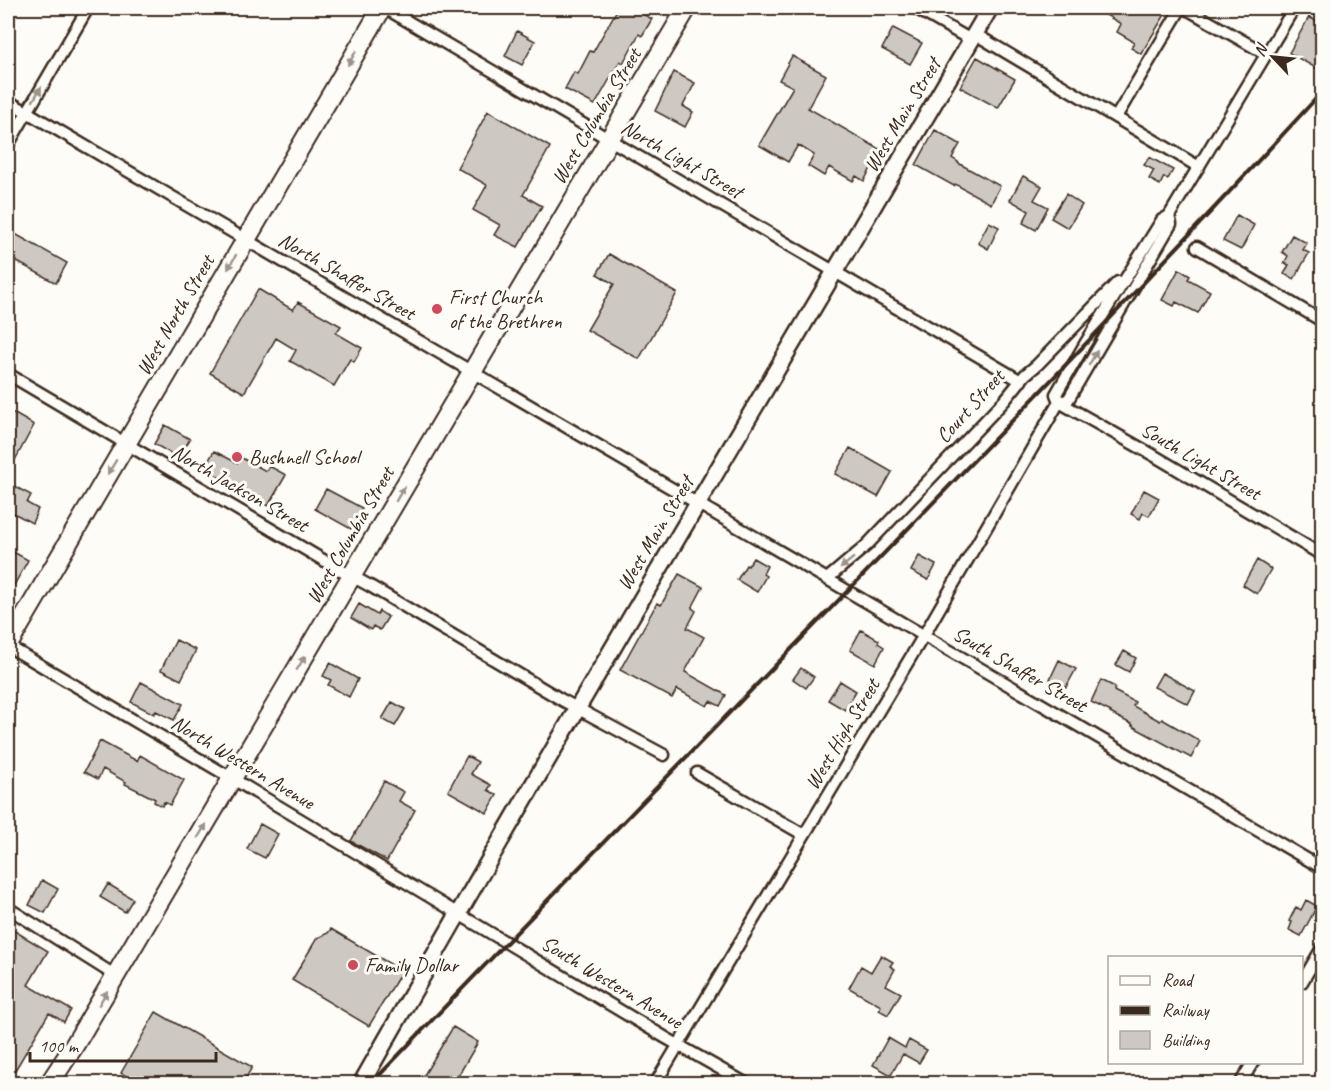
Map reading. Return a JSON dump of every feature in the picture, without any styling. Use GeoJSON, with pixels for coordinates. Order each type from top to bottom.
{"type":"FeatureCollection","features":[{"type":"Feature","properties":{"kind":"main road","name":"West North Street"},"geometry":{"type":"LineString","coordinates":[[8,646],[384,8]]}},
{"type":"Feature","properties":{"kind":"main road","name":"West Columbia Street"},"geometry":{"type":"LineString","coordinates":[[49,1083],[74,1046],[233,779],[687,8]]}},
{"type":"Feature","properties":{"kind":"street"},"geometry":{"type":"LineString","coordinates":[[8,145],[88,8]]}},
{"type":"Feature","properties":{"kind":"street","name":"North Light Street"},"geometry":{"type":"LineString","coordinates":[[384,8],[834,271]]}},
{"type":"Feature","properties":{"kind":"street"},"geometry":{"type":"LineString","coordinates":[[915,8],[973,37],[1116,117],[1199,167]]}},
{"type":"Feature","properties":{"kind":"street","name":"West Main Street"},"geometry":{"type":"LineString","coordinates":[[361,1083],[577,708],[990,8]]}},
{"type":"Feature","properties":{"kind":"street"},"geometry":{"type":"LineString","coordinates":[[1116,117],[1183,8],[1266,54]]}},
{"type":"Feature","properties":{"kind":"street","name":"West High Street"},"geometry":{"type":"LineString","coordinates":[[1059,402],[1056,394],[1139,256],[1162,220],[1169,216],[1294,8]]}},
{"type":"Feature","properties":{"kind":"street","name":"North Shaffer Street"},"geometry":{"type":"LineString","coordinates":[[8,101],[697,503]]}},
{"type":"Feature","properties":{"kind":"street","name":"West High Street"},"geometry":{"type":"LineString","coordinates":[[655,1083],[924,635],[1059,402],[1068,400],[1171,224],[1169,216]]}},
{"type":"Feature","properties":{"kind":"street"},"geometry":{"type":"LineString","coordinates":[[1197,247],[1323,321]]}},
{"type":"Feature","properties":{"kind":"street","name":"Court Street"},"geometry":{"type":"LineString","coordinates":[[827,579],[866,546],[1021,381],[1118,282],[1139,256]]}},
{"type":"Feature","properties":{"kind":"street"},"geometry":{"type":"LineString","coordinates":[[834,271],[1021,381]]}},
{"type":"Feature","properties":{"kind":"street","name":"North Jackson Street"},"geometry":{"type":"LineString","coordinates":[[8,374],[577,708],[664,755]]}},
{"type":"Feature","properties":{"kind":"street","name":"South Light Street"},"geometry":{"type":"LineString","coordinates":[[1059,402],[1323,555]]}},
{"type":"Feature","properties":{"kind":"street","name":"South Shaffer Street"},"geometry":{"type":"LineString","coordinates":[[697,503],[1323,868]]}},
{"type":"Feature","properties":{"kind":"street","name":"North Western Avenue"},"geometry":{"type":"LineString","coordinates":[[8,646],[458,913]]}},
{"type":"Feature","properties":{"kind":"street"},"geometry":{"type":"LineString","coordinates":[[697,773],[804,835]]}},
{"type":"Feature","properties":{"kind":"street"},"geometry":{"type":"LineString","coordinates":[[8,908],[116,976]]}},
{"type":"Feature","properties":{"kind":"street","name":"South Western Avenue"},"geometry":{"type":"LineString","coordinates":[[458,913],[666,1038],[747,1083]]}},
{"type":"Feature","properties":{"kind":"street"},"geometry":{"type":"LineString","coordinates":[[1303,980],[1323,948]]}},
{"type":"Feature","properties":{"kind":"street"},"geometry":{"type":"LineString","coordinates":[[1240,1083],[1252,1064]]}},
{"type":"Feature","properties":{"kind":"building"},"geometry":{"type":"Polygon","coordinates":[[[618,8],[632,8],[652,19],[642,36],[639,34],[623,63],[620,61],[595,105],[565,89],[574,72],[578,74],[590,51],[593,52],[618,8]]]}},
{"type":"Feature","properties":{"kind":"building"},"geometry":{"type":"Polygon","coordinates":[[[1110,8],[1169,8],[1141,54],[1131,48],[1134,42],[1117,32],[1121,24],[1106,15],[1110,8]]]}},
{"type":"Feature","properties":{"kind":"building"},"geometry":{"type":"Polygon","coordinates":[[[1309,17],[1323,25],[1323,72],[1289,53],[1309,17]]]}},
{"type":"Feature","properties":{"kind":"building"},"geometry":{"type":"Polygon","coordinates":[[[893,28],[922,43],[910,64],[882,49],[893,28]]]}},
{"type":"Feature","properties":{"kind":"building"},"geometry":{"type":"Polygon","coordinates":[[[517,31],[535,41],[522,65],[505,56],[517,31]]]}},
{"type":"Feature","properties":{"kind":"building"},"geometry":{"type":"Polygon","coordinates":[[[792,56],[826,75],[808,108],[881,150],[864,181],[856,176],[853,181],[829,167],[824,176],[808,166],[814,155],[798,145],[788,162],[759,145],[793,87],[779,80],[792,56]]]}},
{"type":"Feature","properties":{"kind":"building"},"geometry":{"type":"Polygon","coordinates":[[[977,57],[1015,79],[998,108],[960,87],[977,57]]]}},
{"type":"Feature","properties":{"kind":"building"},"geometry":{"type":"Polygon","coordinates":[[[674,72],[695,83],[683,106],[693,112],[685,127],[655,111],[674,72]]]}},
{"type":"Feature","properties":{"kind":"building"},"geometry":{"type":"Polygon","coordinates":[[[488,111],[550,147],[523,195],[542,206],[518,247],[494,235],[500,225],[473,210],[487,185],[457,168],[488,111]]]}},
{"type":"Feature","properties":{"kind":"building"},"geometry":{"type":"Polygon","coordinates":[[[935,130],[960,144],[952,158],[1000,186],[991,204],[916,165],[935,130]]]}},
{"type":"Feature","properties":{"kind":"building"},"geometry":{"type":"Polygon","coordinates":[[[1149,157],[1173,170],[1168,179],[1164,177],[1160,185],[1149,179],[1154,170],[1144,165],[1149,157]]]}},
{"type":"Feature","properties":{"kind":"building"},"geometry":{"type":"Polygon","coordinates":[[[1023,176],[1042,186],[1034,200],[1048,207],[1036,230],[1023,223],[1029,211],[1010,200],[1023,176]]]}},
{"type":"Feature","properties":{"kind":"building"},"geometry":{"type":"Polygon","coordinates":[[[1066,194],[1082,205],[1068,228],[1051,218],[1066,194]]]}},
{"type":"Feature","properties":{"kind":"building"},"geometry":{"type":"Polygon","coordinates":[[[1237,215],[1254,225],[1241,250],[1223,241],[1237,215]]]}},
{"type":"Feature","properties":{"kind":"building"},"geometry":{"type":"Polygon","coordinates":[[[989,222],[999,227],[988,249],[978,243],[989,222]]]}},
{"type":"Feature","properties":{"kind":"building"},"geometry":{"type":"Polygon","coordinates":[[[8,230],[67,263],[56,283],[8,257],[8,230]]]}},
{"type":"Feature","properties":{"kind":"building"},"geometry":{"type":"Polygon","coordinates":[[[1292,235],[1307,243],[1303,250],[1309,253],[1294,279],[1284,274],[1289,265],[1284,263],[1288,256],[1282,252],[1292,235]]]}},
{"type":"Feature","properties":{"kind":"building"},"geometry":{"type":"Polygon","coordinates":[[[609,254],[677,293],[639,359],[587,330],[614,284],[597,274],[609,254]]]}},
{"type":"Feature","properties":{"kind":"building"},"geometry":{"type":"Polygon","coordinates":[[[1179,269],[1190,276],[1188,279],[1210,291],[1198,313],[1176,302],[1174,306],[1162,300],[1179,269]]]}},
{"type":"Feature","properties":{"kind":"building"},"geometry":{"type":"Polygon","coordinates":[[[258,289],[293,310],[298,302],[341,326],[336,333],[362,348],[354,362],[350,359],[334,386],[290,361],[296,350],[276,338],[244,393],[210,373],[258,289]]]}},
{"type":"Feature","properties":{"kind":"building"},"geometry":{"type":"Polygon","coordinates":[[[8,410],[34,425],[8,473],[8,410]]]}},
{"type":"Feature","properties":{"kind":"building"},"geometry":{"type":"Polygon","coordinates":[[[165,425],[190,439],[179,458],[154,444],[165,425]]]}},
{"type":"Feature","properties":{"kind":"building"},"geometry":{"type":"Polygon","coordinates":[[[850,448],[892,472],[878,497],[835,474],[850,448]]]}},
{"type":"Feature","properties":{"kind":"building"},"geometry":{"type":"Polygon","coordinates":[[[214,451],[237,463],[240,457],[266,471],[269,466],[286,475],[268,506],[226,484],[227,481],[204,469],[214,451]]]}},
{"type":"Feature","properties":{"kind":"building"},"geometry":{"type":"Polygon","coordinates":[[[8,483],[31,495],[27,503],[38,509],[32,523],[8,510],[8,483]]]}},
{"type":"Feature","properties":{"kind":"building"},"geometry":{"type":"Polygon","coordinates":[[[326,489],[362,508],[351,529],[315,509],[326,489]]]}},
{"type":"Feature","properties":{"kind":"building"},"geometry":{"type":"Polygon","coordinates":[[[1144,490],[1159,498],[1149,516],[1143,513],[1140,519],[1131,514],[1144,490]]]}},
{"type":"Feature","properties":{"kind":"building"},"geometry":{"type":"Polygon","coordinates":[[[8,549],[28,560],[8,596],[8,549]]]}},
{"type":"Feature","properties":{"kind":"building"},"geometry":{"type":"Polygon","coordinates":[[[919,556],[936,565],[928,580],[911,571],[919,556]]]}},
{"type":"Feature","properties":{"kind":"building"},"geometry":{"type":"Polygon","coordinates":[[[753,558],[767,566],[763,574],[766,576],[757,592],[737,580],[753,558]]]}},
{"type":"Feature","properties":{"kind":"building"},"geometry":{"type":"Polygon","coordinates":[[[1257,560],[1271,569],[1257,594],[1243,585],[1257,560]]]}},
{"type":"Feature","properties":{"kind":"building"},"geometry":{"type":"Polygon","coordinates":[[[679,574],[703,587],[692,608],[696,611],[687,628],[704,637],[685,672],[726,695],[720,706],[710,701],[707,706],[677,689],[672,698],[620,670],[657,603],[661,605],[679,574]]]}},
{"type":"Feature","properties":{"kind":"building"},"geometry":{"type":"Polygon","coordinates":[[[359,604],[377,615],[379,611],[388,617],[380,630],[373,626],[371,630],[351,618],[359,604]]]}},
{"type":"Feature","properties":{"kind":"building"},"geometry":{"type":"Polygon","coordinates":[[[861,630],[879,640],[878,643],[884,647],[875,664],[850,650],[861,630]]]}},
{"type":"Feature","properties":{"kind":"building"},"geometry":{"type":"Polygon","coordinates":[[[176,640],[196,650],[181,680],[161,670],[176,640]]]}},
{"type":"Feature","properties":{"kind":"building"},"geometry":{"type":"Polygon","coordinates":[[[1124,651],[1136,658],[1129,672],[1116,665],[1124,651]]]}},
{"type":"Feature","properties":{"kind":"building"},"geometry":{"type":"Polygon","coordinates":[[[1059,660],[1076,669],[1066,687],[1050,679],[1059,660]]]}},
{"type":"Feature","properties":{"kind":"building"},"geometry":{"type":"Polygon","coordinates":[[[330,663],[358,679],[349,697],[328,685],[331,680],[323,676],[330,663]]]}},
{"type":"Feature","properties":{"kind":"building"},"geometry":{"type":"Polygon","coordinates":[[[801,668],[814,677],[806,688],[793,679],[801,668]]]}},
{"type":"Feature","properties":{"kind":"building"},"geometry":{"type":"Polygon","coordinates":[[[1162,673],[1195,691],[1188,704],[1154,687],[1162,673]]]}},
{"type":"Feature","properties":{"kind":"building"},"geometry":{"type":"Polygon","coordinates":[[[1101,680],[1115,687],[1114,691],[1135,702],[1133,706],[1160,721],[1162,719],[1200,741],[1191,758],[1091,702],[1101,680]]]}},
{"type":"Feature","properties":{"kind":"building"},"geometry":{"type":"Polygon","coordinates":[[[840,681],[856,691],[845,710],[828,700],[840,681]]]}},
{"type":"Feature","properties":{"kind":"building"},"geometry":{"type":"Polygon","coordinates":[[[141,682],[183,704],[174,720],[156,711],[154,714],[131,702],[141,682]]]}},
{"type":"Feature","properties":{"kind":"building"},"geometry":{"type":"Polygon","coordinates":[[[392,702],[405,709],[395,726],[382,719],[392,702]]]}},
{"type":"Feature","properties":{"kind":"building"},"geometry":{"type":"Polygon","coordinates":[[[100,741],[137,761],[140,755],[184,780],[170,805],[164,802],[162,806],[154,802],[155,799],[125,784],[126,782],[103,769],[98,779],[84,772],[100,741]]]}},
{"type":"Feature","properties":{"kind":"building"},"geometry":{"type":"Polygon","coordinates":[[[467,756],[478,762],[471,774],[491,785],[488,790],[497,795],[487,813],[448,791],[467,756]]]}},
{"type":"Feature","properties":{"kind":"building"},"geometry":{"type":"Polygon","coordinates":[[[384,781],[404,792],[399,801],[415,810],[387,861],[351,841],[384,781]]]}},
{"type":"Feature","properties":{"kind":"building"},"geometry":{"type":"Polygon","coordinates":[[[260,824],[278,834],[265,858],[247,849],[260,824]]]}},
{"type":"Feature","properties":{"kind":"building"},"geometry":{"type":"Polygon","coordinates":[[[42,880],[58,889],[45,913],[29,905],[42,880]]]}},
{"type":"Feature","properties":{"kind":"building"},"geometry":{"type":"Polygon","coordinates":[[[108,884],[133,899],[125,912],[100,897],[108,884]]]}},
{"type":"Feature","properties":{"kind":"building"},"geometry":{"type":"Polygon","coordinates":[[[1306,900],[1317,906],[1301,936],[1289,930],[1292,922],[1289,921],[1296,907],[1301,910],[1306,900]]]}},
{"type":"Feature","properties":{"kind":"building"},"geometry":{"type":"Polygon","coordinates":[[[8,927],[48,951],[28,985],[71,1010],[64,1022],[49,1013],[14,1072],[8,1068],[8,927]]]}},
{"type":"Feature","properties":{"kind":"building"},"geometry":{"type":"Polygon","coordinates":[[[331,929],[402,971],[369,1026],[292,980],[317,938],[331,929]]]}},
{"type":"Feature","properties":{"kind":"building"},"geometry":{"type":"Polygon","coordinates":[[[881,955],[893,962],[890,966],[895,969],[886,985],[901,993],[888,1015],[879,1010],[881,1006],[849,988],[861,966],[871,972],[881,955]]]}},
{"type":"Feature","properties":{"kind":"building"},"geometry":{"type":"Polygon","coordinates":[[[156,1012],[252,1067],[243,1083],[138,1083],[121,1073],[156,1012]]]}},
{"type":"Feature","properties":{"kind":"building"},"geometry":{"type":"Polygon","coordinates":[[[453,1027],[478,1042],[454,1083],[438,1083],[424,1075],[453,1027]]]}},
{"type":"Feature","properties":{"kind":"building"},"geometry":{"type":"Polygon","coordinates":[[[888,1038],[905,1048],[909,1040],[927,1050],[919,1063],[903,1054],[891,1075],[873,1065],[888,1038]]]}},
{"type":"Feature","properties":{"kind":"railway"},"geometry":{"type":"LineString","coordinates":[[371,1084],[1087,342],[1322,92]]}},
{"type":"Feature","properties":{"kind":"place","name":"First Church of the Brethren"},"geometry":{"type":"Point","coordinates":[437,309]}},
{"type":"Feature","properties":{"kind":"place","name":"Bushnell School"},"geometry":{"type":"Point","coordinates":[237,457]}},
{"type":"Feature","properties":{"kind":"place","name":"Family Dollar"},"geometry":{"type":"Point","coordinates":[353,965]}}]}
